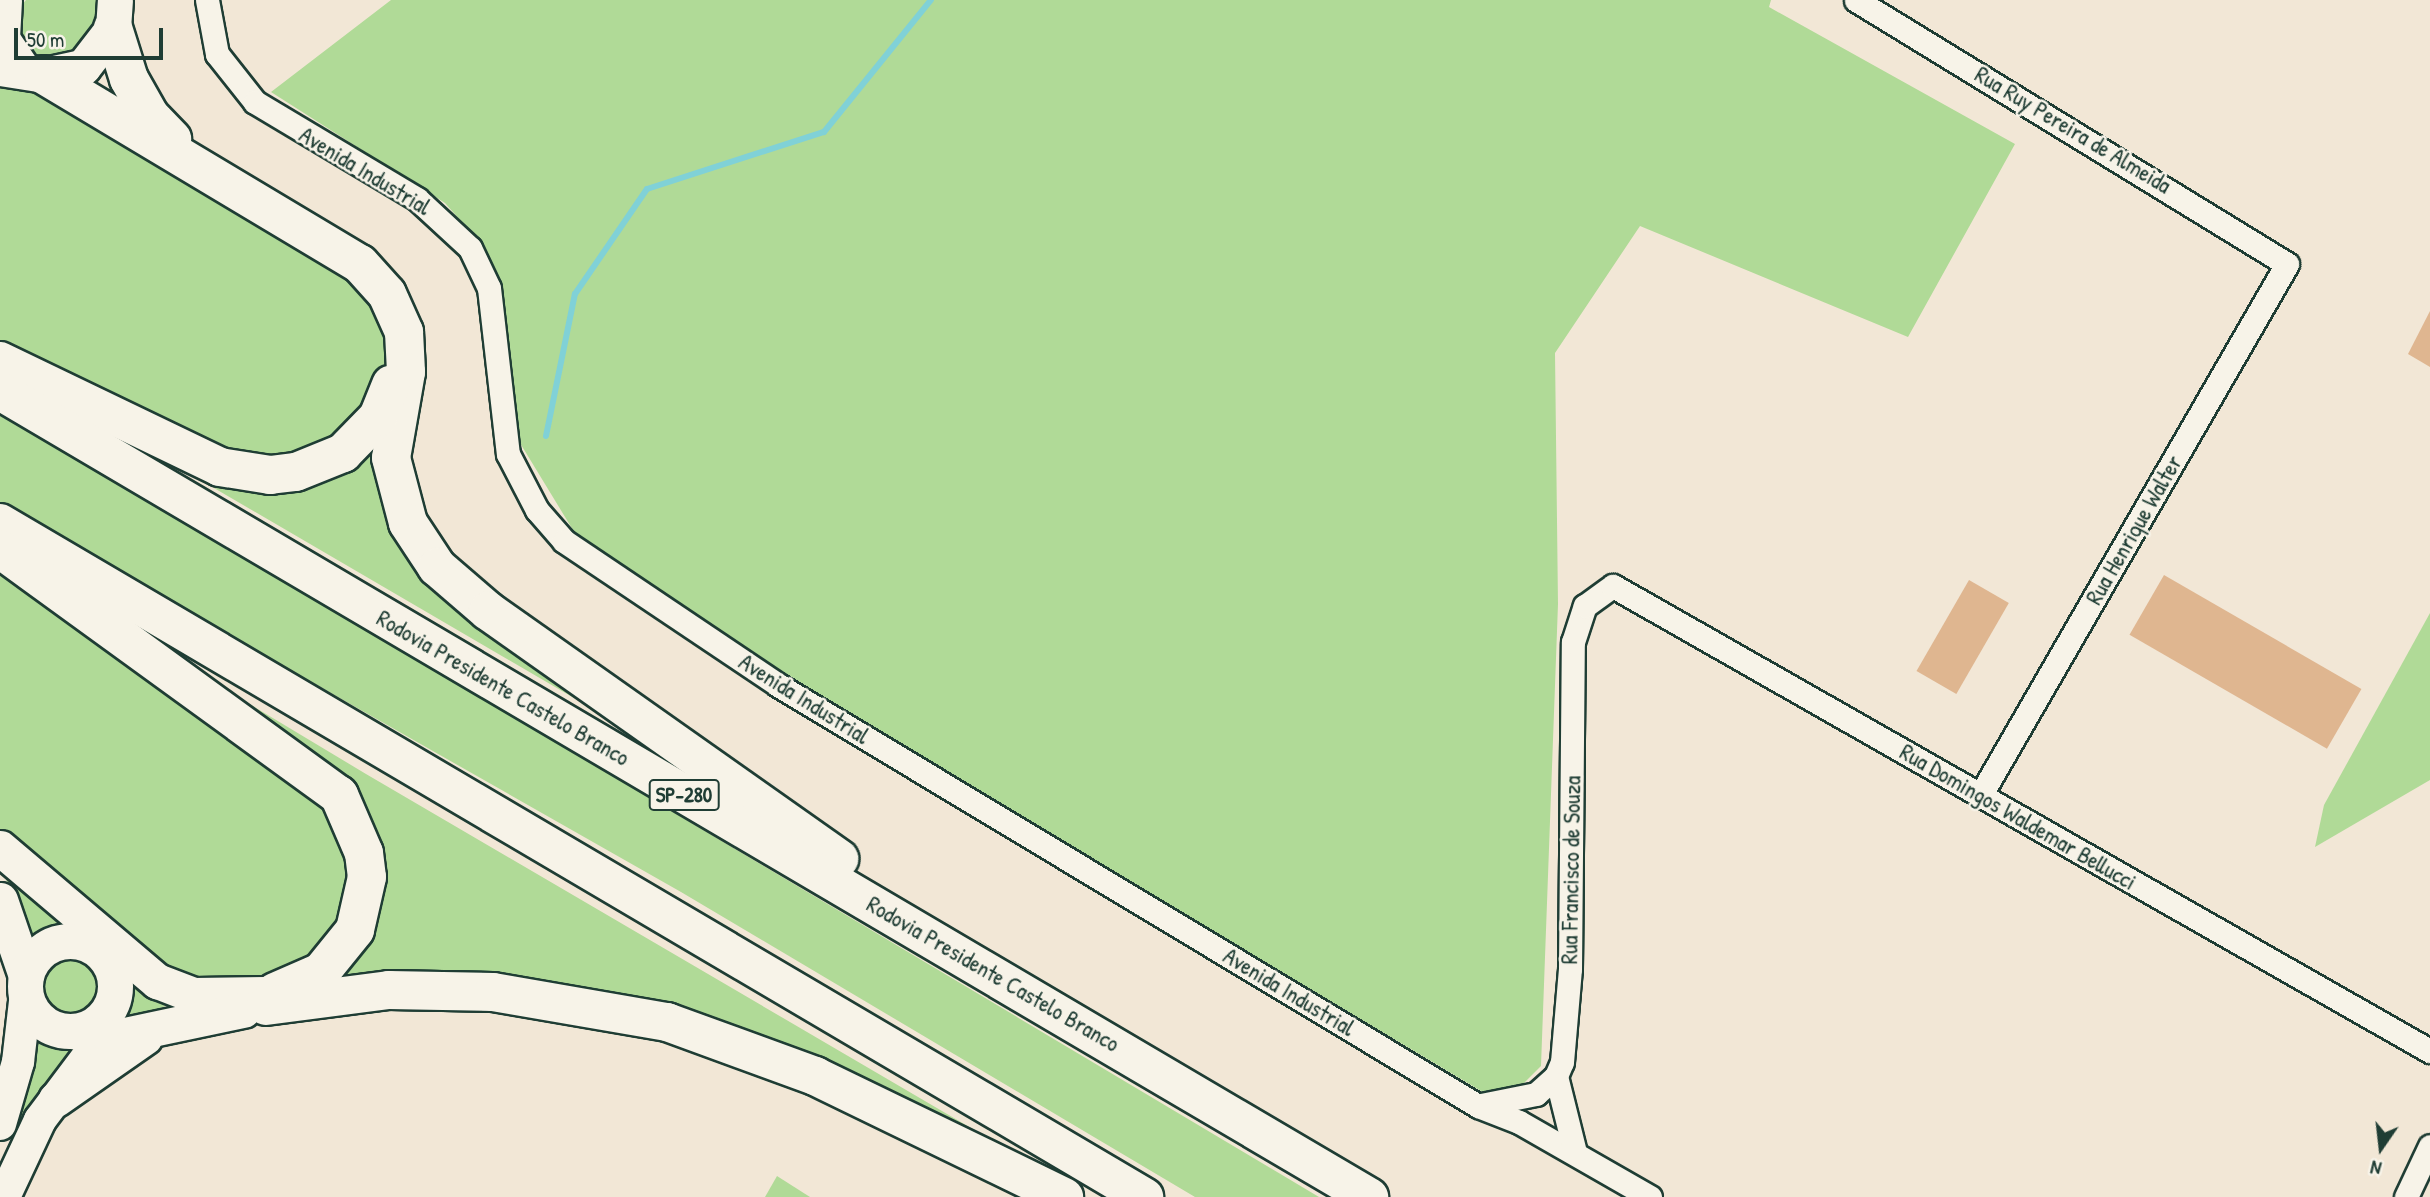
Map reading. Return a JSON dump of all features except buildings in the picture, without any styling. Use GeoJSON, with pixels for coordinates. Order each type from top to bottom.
{"type":"FeatureCollection","features":[{"type":"Feature","properties":{"kind":"highway"},"geometry":{"type":"LineString","coordinates":[[113,8],[129,79],[150,116],[197,166]]}},
{"type":"Feature","properties":{"kind":"highway"},"geometry":{"type":"LineString","coordinates":[[22,71],[197,166],[360,264],[387,294],[407,347],[392,434],[395,483],[408,523],[437,567],[488,611],[1051,1006]]}},
{"type":"Feature","properties":{"kind":"highway"},"geometry":{"type":"LineString","coordinates":[[0,361],[220,467],[270,475],[296,472],[343,453],[378,417],[396,368],[396,314]]}},
{"type":"Feature","properties":{"kind":"highway","name":"Rodovia Presidente Castelo Branco"},"geometry":{"type":"LineString","coordinates":[[0,391],[1051,1006],[1369,1197]]}},
{"type":"Feature","properties":{"kind":"highway"},"geometry":{"type":"LineString","coordinates":[[0,523],[1144,1197]]}},
{"type":"Feature","properties":{"kind":"highway"},"geometry":{"type":"LineString","coordinates":[[0,549],[321,778],[350,813],[367,877],[355,930],[321,972],[265,1000]]}},
{"type":"Feature","properties":{"kind":"highway"},"geometry":{"type":"LineString","coordinates":[[265,1000],[388,990],[494,992],[667,1022],[815,1076],[1064,1197]]}},
{"type":"Feature","properties":{"kind":"main road"},"geometry":{"type":"LineString","coordinates":[[4,0],[2,38],[22,71],[83,67],[113,8]]}},
{"type":"Feature","properties":{"kind":"main road"},"geometry":{"type":"LineString","coordinates":[[0,848],[136,967]]}},
{"type":"Feature","properties":{"kind":"main road"},"geometry":{"type":"LineString","coordinates":[[0,900],[26,985],[47,1025],[163,1028],[265,1000]]}},
{"type":"Feature","properties":{"kind":"main road"},"geometry":{"type":"LineString","coordinates":[[4,1197],[40,1120],[56,1099],[92,1027],[115,989],[101,954],[81,917]]}},
{"type":"Feature","properties":{"kind":"main road"},"geometry":{"type":"LineString","coordinates":[[0,1125],[18,1062],[26,985],[40,953],[63,942],[136,967],[194,995],[265,1000]]}},
{"type":"Feature","properties":{"kind":"main road"},"geometry":{"type":"LineString","coordinates":[[56,1099],[163,1028]]}},
{"type":"Feature","properties":{"kind":"street","name":"Avenida Industrial"},"geometry":{"type":"LineString","coordinates":[[207,0],[217,54],[255,102],[418,199],[470,248],[489,288],[508,454],[537,510],[564,541],[778,685],[1478,1106],[1575,1152],[1650,1197]]}},
{"type":"Feature","properties":{"kind":"street","name":"Rua Ruy Pereira de Almeida"},"geometry":{"type":"LineString","coordinates":[[1856,0],[2287,264]]}},
{"type":"Feature","properties":{"kind":"street","name":"Rua Henrique Walter"},"geometry":{"type":"LineString","coordinates":[[1980,796],[2287,264]]}},
{"type":"Feature","properties":{"kind":"street","name":"Rua Domingos Waldemar Bellucci"},"geometry":{"type":"LineString","coordinates":[[1607,586],[1634,593],[1980,796],[2430,1051]]}},
{"type":"Feature","properties":{"kind":"street","name":"Rua Francisco de Souza"},"geometry":{"type":"LineString","coordinates":[[1556,1076],[1566,1041],[1570,968],[1573,642],[1585,606],[1607,586]]}},
{"type":"Feature","properties":{"kind":"street"},"geometry":{"type":"LineString","coordinates":[[1478,1106],[1525,1098],[1556,1076],[1575,1152]]}},
{"type":"Feature","properties":{"kind":"street"},"geometry":{"type":"LineString","coordinates":[[2406,1197],[2430,1146]]}},
{"type":"Feature","properties":{"kind":"green space"},"geometry":{"type":"Polygon","coordinates":[[[26,0],[96,0],[97,40],[49,65],[15,47],[18,10],[26,0]]]}},
{"type":"Feature","properties":{"kind":"green space"},"geometry":{"type":"Polygon","coordinates":[[[391,0],[1771,0],[1769,7],[2015,144],[1908,337],[1640,226],[1555,353],[1558,604],[1541,1066],[1517,1090],[1497,1095],[1481,1091],[786,676],[576,535],[520,443],[502,303],[482,245],[445,203],[271,92],[391,0]]]}},
{"type":"Feature","properties":{"kind":"green space"},"geometry":{"type":"Polygon","coordinates":[[[0,72],[351,268],[388,327],[389,377],[351,438],[261,468],[0,352],[0,72]]]}},
{"type":"Feature","properties":{"kind":"green space"},"geometry":{"type":"Polygon","coordinates":[[[0,408],[1319,1197],[1195,1197],[681,892],[0,505],[0,408]]]}},
{"type":"Feature","properties":{"kind":"green space"},"geometry":{"type":"Polygon","coordinates":[[[379,434],[388,505],[634,733],[154,453],[215,477],[379,434]]]}},
{"type":"Feature","properties":{"kind":"green space"},"geometry":{"type":"Polygon","coordinates":[[[0,559],[284,759],[345,824],[352,911],[302,974],[188,987],[0,843],[0,559]]]}},
{"type":"Feature","properties":{"kind":"green space"},"geometry":{"type":"Polygon","coordinates":[[[2430,613],[2430,780],[2315,847],[2324,805],[2430,613]]]}},
{"type":"Feature","properties":{"kind":"green space"},"geometry":{"type":"Polygon","coordinates":[[[203,676],[1072,1187],[784,1053],[332,982],[377,855],[203,676]]]}},
{"type":"Feature","properties":{"kind":"green space"},"geometry":{"type":"Polygon","coordinates":[[[2,868],[64,923],[45,929],[29,944],[2,868]]]}},
{"type":"Feature","properties":{"kind":"green space"},"geometry":{"type":"Polygon","coordinates":[[[65,951],[79,951],[91,956],[101,966],[106,985],[101,1004],[91,1014],[79,1019],[65,1019],[53,1014],[43,1004],[38,992],[38,978],[43,966],[53,956],[65,951]]]}},
{"type":"Feature","properties":{"kind":"green space"},"geometry":{"type":"Polygon","coordinates":[[[126,982],[174,1003],[116,1024],[126,982]]]}},
{"type":"Feature","properties":{"kind":"green space"},"geometry":{"type":"Polygon","coordinates":[[[36,1028],[57,1040],[88,1044],[13,1143],[36,1028]]]}},
{"type":"Feature","properties":{"kind":"green space"},"geometry":{"type":"Polygon","coordinates":[[[777,1176],[810,1197],[765,1197],[777,1176]]]}},
{"type":"Feature","properties":{"kind":"waterway"},"geometry":{"type":"LineString","coordinates":[[546,436],[575,294],[647,189],[824,132],[931,0]]}}]}
